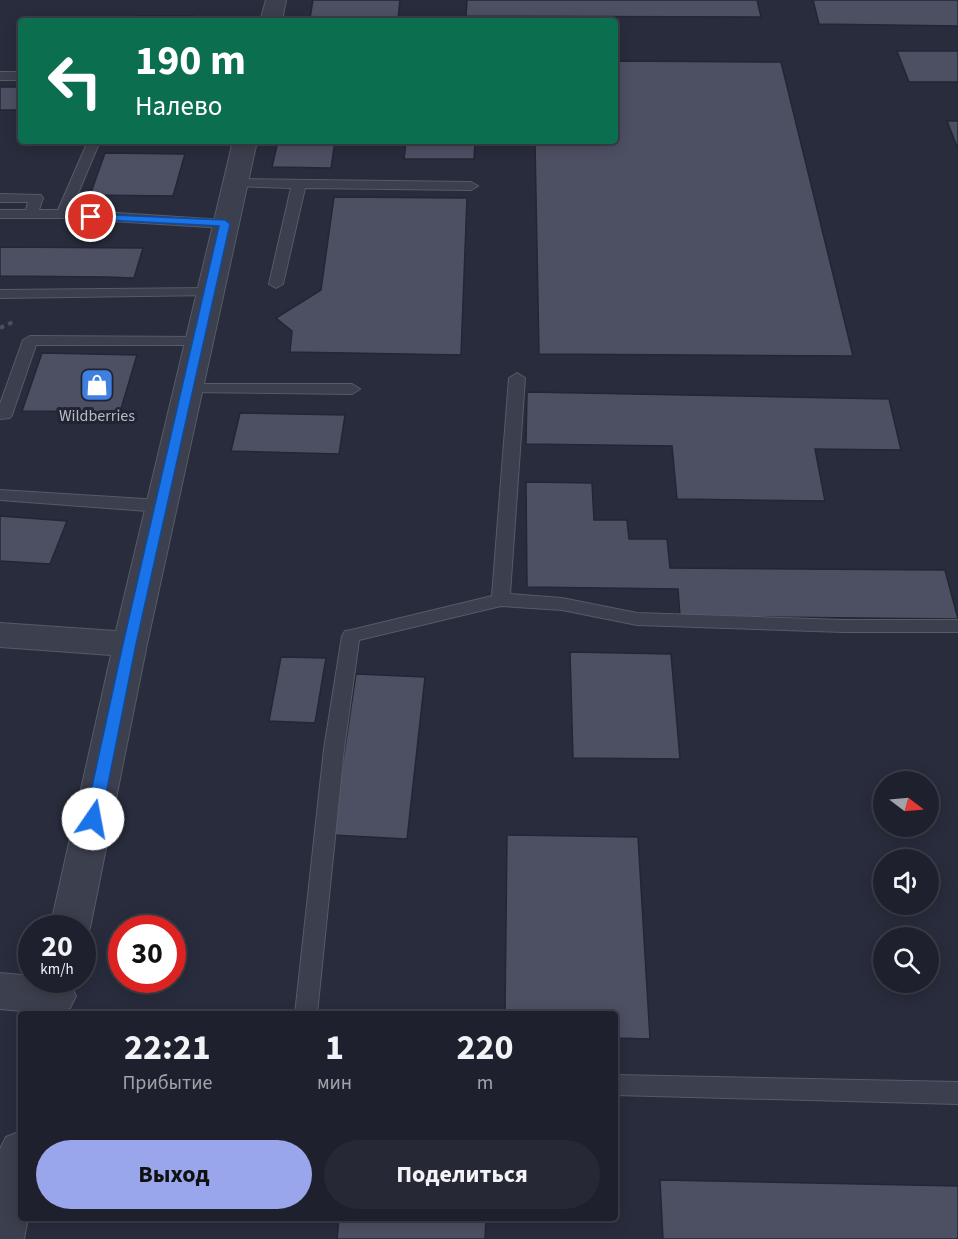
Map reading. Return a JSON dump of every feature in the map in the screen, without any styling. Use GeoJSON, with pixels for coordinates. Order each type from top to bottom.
{"type":"FeatureCollection","features":[{"type":"Feature","properties":{"kind":"street"},"geometry":{"type":"LineString","coordinates":[[272,18],[276,0]]}},
{"type":"Feature","properties":{"kind":"street"},"geometry":{"type":"LineString","coordinates":[[73,915],[129,644],[244,144]]}},
{"type":"Feature","properties":{"kind":"street"},"geometry":{"type":"LineString","coordinates":[[0,635],[129,644]]}},
{"type":"Feature","properties":{"kind":"street"},"geometry":{"type":"LineString","coordinates":[[0,991],[56,996]]}},
{"type":"Feature","properties":{"kind":"street"},"geometry":{"type":"LineString","coordinates":[[1,1239],[18,1164]]}},
{"type":"Feature","properties":{"kind":"lane"},"geometry":{"type":"LineString","coordinates":[[0,76],[18,76]]}},
{"type":"Feature","properties":{"kind":"lane"},"geometry":{"type":"LineString","coordinates":[[63,214],[93,144]]}},
{"type":"Feature","properties":{"kind":"lane"},"geometry":{"type":"LineString","coordinates":[[234,183],[471,186]]}},
{"type":"Feature","properties":{"kind":"lane"},"geometry":{"type":"LineString","coordinates":[[276,284],[299,184]]}},
{"type":"Feature","properties":{"kind":"lane"},"geometry":{"type":"LineString","coordinates":[[0,198],[36,198],[31,214]]}},
{"type":"Feature","properties":{"kind":"lane"},"geometry":{"type":"LineString","coordinates":[[0,214],[63,214],[225,224]]}},
{"type":"Feature","properties":{"kind":"lane"},"geometry":{"type":"LineString","coordinates":[[0,294],[210,292]]}},
{"type":"Feature","properties":{"kind":"lane"},"geometry":{"type":"LineString","coordinates":[[4,415],[30,340],[199,341]]}},
{"type":"Feature","properties":{"kind":"lane"},"geometry":{"type":"LineString","coordinates":[[501,600],[517,378]]}},
{"type":"Feature","properties":{"kind":"lane"},"geometry":{"type":"LineString","coordinates":[[188,389],[352,389]]}},
{"type":"Feature","properties":{"kind":"lane"},"geometry":{"type":"LineString","coordinates":[[0,495],[161,506]]}},
{"type":"Feature","properties":{"kind":"lane"},"geometry":{"type":"LineString","coordinates":[[306,1011],[334,750],[351,636],[501,600],[562,604],[637,619],[843,626],[958,626]]}},
{"type":"Feature","properties":{"kind":"lane"},"geometry":{"type":"LineString","coordinates":[[618,1085],[958,1093]]}},
{"type":"Feature","properties":{"kind":"building"},"geometry":{"type":"Polygon","coordinates":[[[313,0],[400,0],[398,18],[310,18],[313,0]]]}},
{"type":"Feature","properties":{"kind":"building"},"geometry":{"type":"Polygon","coordinates":[[[467,0],[757,0],[761,17],[466,16],[467,0]]]}},
{"type":"Feature","properties":{"kind":"building"},"geometry":{"type":"Polygon","coordinates":[[[813,0],[958,0],[958,26],[819,24],[813,0]]]}},
{"type":"Feature","properties":{"kind":"building"},"geometry":{"type":"Polygon","coordinates":[[[134,16],[195,16],[194,18],[134,18],[134,16]]]}},
{"type":"Feature","properties":{"kind":"building"},"geometry":{"type":"Polygon","coordinates":[[[897,51],[958,51],[958,82],[909,82],[897,51]]]}},
{"type":"Feature","properties":{"kind":"building"},"geometry":{"type":"Polygon","coordinates":[[[618,61],[781,62],[853,356],[539,354],[535,144],[618,144],[618,61]]]}},
{"type":"Feature","properties":{"kind":"building"},"geometry":{"type":"Polygon","coordinates":[[[0,87],[18,87],[18,110],[0,110],[0,87]]]}},
{"type":"Feature","properties":{"kind":"building"},"geometry":{"type":"Polygon","coordinates":[[[947,121],[958,121],[958,149],[947,121]]]}},
{"type":"Feature","properties":{"kind":"building"},"geometry":{"type":"Polygon","coordinates":[[[277,144],[335,144],[331,168],[272,167],[277,144]]]}},
{"type":"Feature","properties":{"kind":"building"},"geometry":{"type":"Polygon","coordinates":[[[406,144],[475,144],[474,159],[404,159],[406,144]]]}},
{"type":"Feature","properties":{"kind":"building"},"geometry":{"type":"Polygon","coordinates":[[[105,153],[185,154],[173,196],[90,195],[105,153]]]}},
{"type":"Feature","properties":{"kind":"building"},"geometry":{"type":"Polygon","coordinates":[[[334,197],[467,198],[461,355],[290,352],[292,331],[276,318],[321,290],[334,197]]]}},
{"type":"Feature","properties":{"kind":"building"},"geometry":{"type":"Polygon","coordinates":[[[0,247],[143,248],[134,278],[0,276],[0,247]]]}},
{"type":"Feature","properties":{"kind":"building"},"geometry":{"type":"Polygon","coordinates":[[[42,353],[137,355],[120,412],[22,411],[42,353]]]}},
{"type":"Feature","properties":{"kind":"building"},"geometry":{"type":"Polygon","coordinates":[[[527,392],[889,399],[901,450],[815,449],[825,501],[677,499],[672,446],[526,444],[527,392]]]}},
{"type":"Feature","properties":{"kind":"building"},"geometry":{"type":"Polygon","coordinates":[[[240,413],[345,415],[339,454],[231,451],[240,413]]]}},
{"type":"Feature","properties":{"kind":"building"},"geometry":{"type":"Polygon","coordinates":[[[526,482],[592,483],[594,520],[627,520],[629,539],[667,539],[670,568],[945,570],[958,619],[680,616],[678,589],[527,587],[526,482]]]}},
{"type":"Feature","properties":{"kind":"building"},"geometry":{"type":"Polygon","coordinates":[[[0,516],[67,521],[50,564],[0,561],[0,516]]]}},
{"type":"Feature","properties":{"kind":"building"},"geometry":{"type":"Polygon","coordinates":[[[570,652],[671,654],[680,759],[573,758],[570,652]]]}},
{"type":"Feature","properties":{"kind":"building"},"geometry":{"type":"Polygon","coordinates":[[[281,657],[326,658],[315,723],[269,721],[281,657]]]}},
{"type":"Feature","properties":{"kind":"building"},"geometry":{"type":"Polygon","coordinates":[[[356,674],[425,677],[407,839],[332,835],[356,674]]]}},
{"type":"Feature","properties":{"kind":"building"},"geometry":{"type":"Polygon","coordinates":[[[507,835],[638,837],[650,1039],[618,1038],[618,1011],[505,1011],[507,835]]]}},
{"type":"Feature","properties":{"kind":"building"},"geometry":{"type":"Polygon","coordinates":[[[660,1180],[958,1186],[958,1239],[663,1239],[660,1180]]]}},
{"type":"Feature","properties":{"kind":"building"},"geometry":{"type":"Polygon","coordinates":[[[339,1221],[486,1221],[485,1239],[337,1239],[339,1221]]]}},
{"type":"Feature","properties":{"kind":"place","name":"Wildberries"},"geometry":{"type":"Point","coordinates":[97,385]}},
{"type":"Feature","properties":{"kind":"route"},"geometry":{"type":"LineString","coordinates":[[91,217],[225,224],[129,644],[93,819]]}}]}
